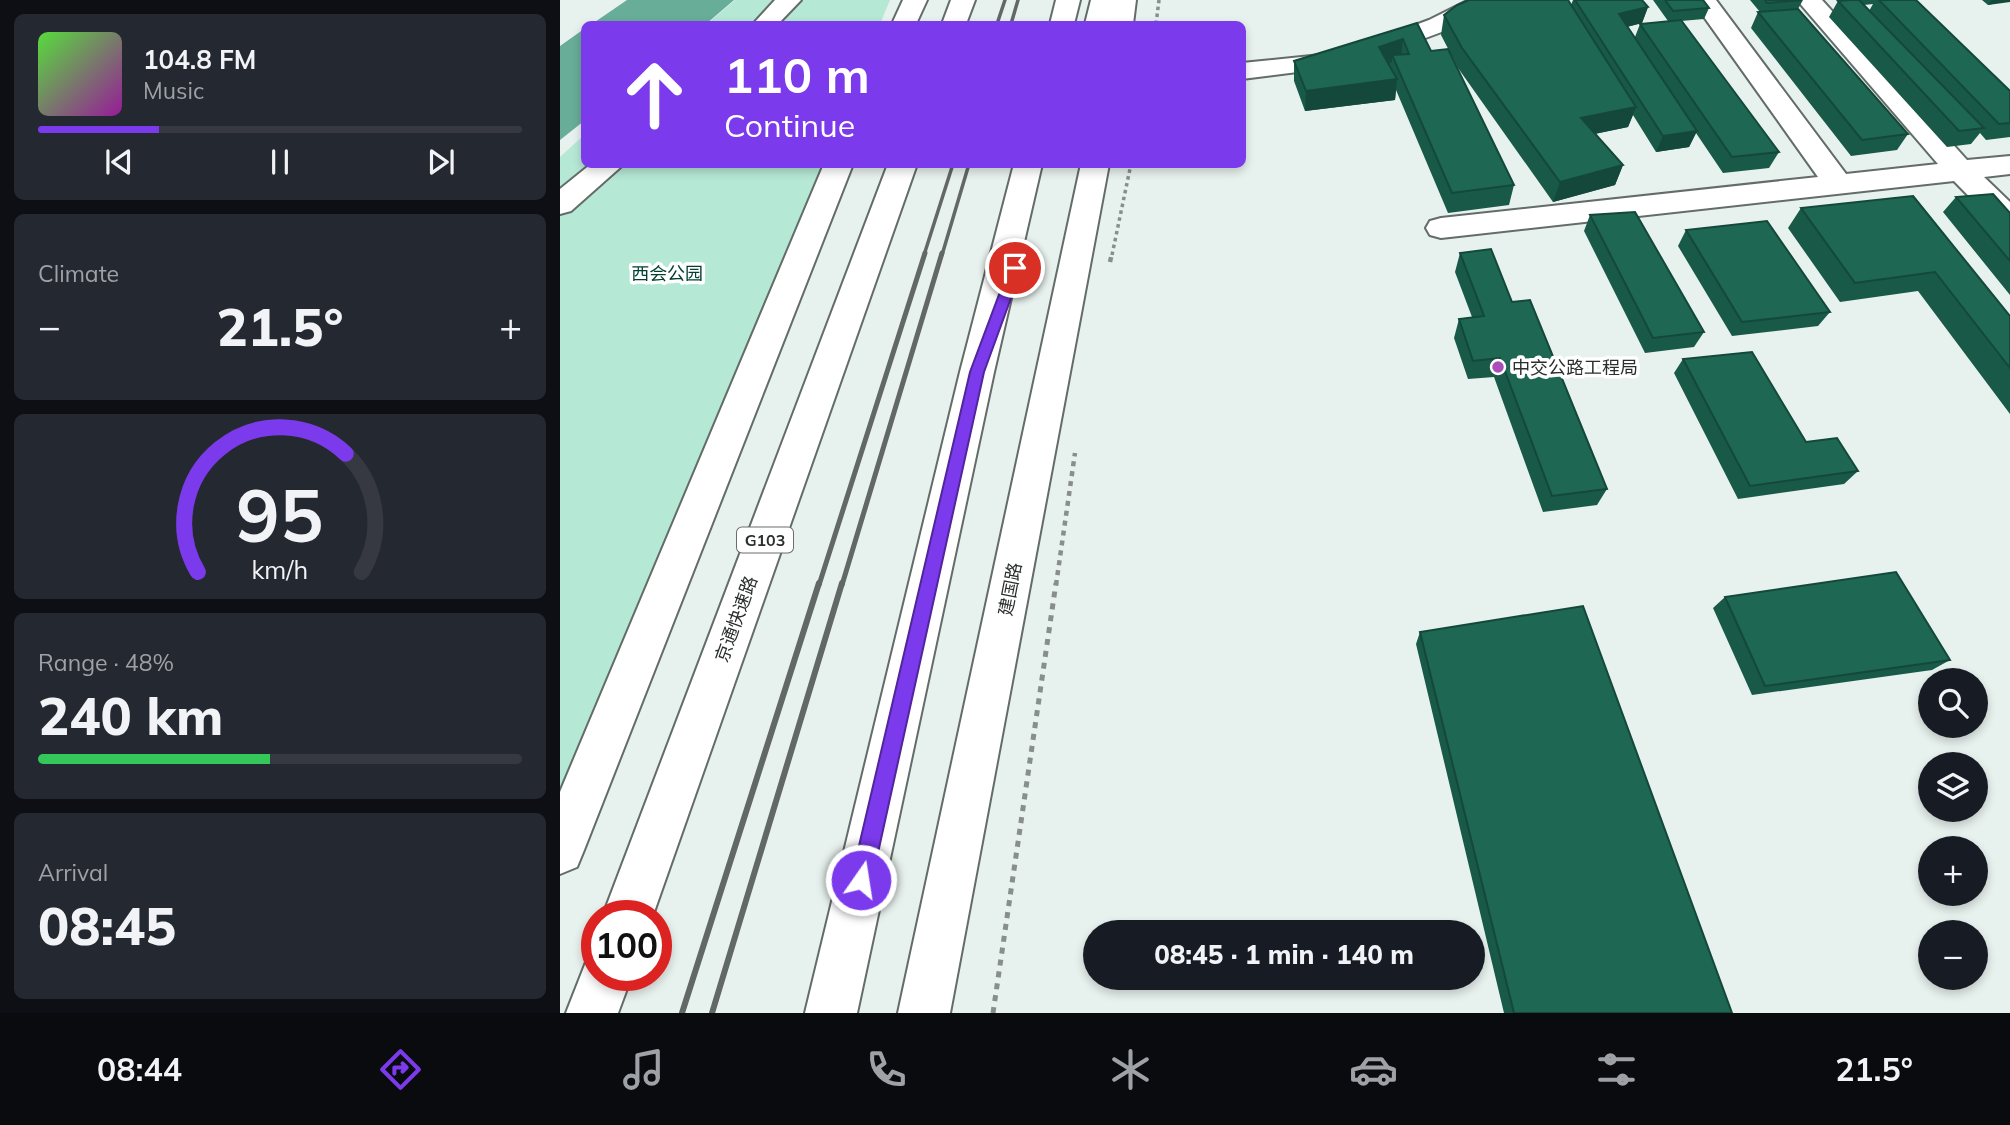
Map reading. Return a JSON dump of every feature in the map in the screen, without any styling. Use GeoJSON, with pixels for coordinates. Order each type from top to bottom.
{"type":"FeatureCollection","features":[{"type":"Feature","properties":{"kind":"main road"},"geometry":{"type":"LineString","coordinates":[[768,21],[789,0]]}},
{"type":"Feature","properties":{"kind":"main road"},"geometry":{"type":"LineString","coordinates":[[905,21],[915,0]]}},
{"type":"Feature","properties":{"kind":"main road"},"geometry":{"type":"LineString","coordinates":[[955,21],[963,0]]}},
{"type":"Feature","properties":{"kind":"main road"},"geometry":{"type":"LineString","coordinates":[[1063,21],[1068,0]]}},
{"type":"Feature","properties":{"kind":"main road"},"geometry":{"type":"LineString","coordinates":[[1098,21],[1103,0]]}},
{"type":"Feature","properties":{"kind":"main road"},"geometry":{"type":"LineString","coordinates":[[1121,21],[1124,0]]}},
{"type":"Feature","properties":{"kind":"main road"},"geometry":{"type":"LineString","coordinates":[[1246,71],[1344,60],[1438,25],[1488,0]]}},
{"type":"Feature","properties":{"kind":"main road"},"geometry":{"type":"LineString","coordinates":[[1704,0],[1838,184]]}},
{"type":"Feature","properties":{"kind":"main road"},"geometry":{"type":"LineString","coordinates":[[1809,0],[1960,170],[2010,220]]}},
{"type":"Feature","properties":{"kind":"main road"},"geometry":{"type":"LineString","coordinates":[[1441,228],[2010,164]]}},
{"type":"Feature","properties":{"kind":"main road"},"geometry":{"type":"LineString","coordinates":[[560,204],[605,168]]}},
{"type":"Feature","properties":{"kind":"main road"},"geometry":{"type":"LineString","coordinates":[[560,850],[837,168]]}},
{"type":"Feature","properties":{"kind":"main road","name":"京通快速路"},"geometry":{"type":"LineString","coordinates":[[633,900],[902,168]]}},
{"type":"Feature","properties":{"kind":"main road"},"geometry":{"type":"LineString","coordinates":[[831,1013],[977,372],[1027,168]]}},
{"type":"Feature","properties":{"kind":"main road"},"geometry":{"type":"LineString","coordinates":[[977,372],[1052,168]]}},
{"type":"Feature","properties":{"kind":"main road","name":"建国路"},"geometry":{"type":"LineString","coordinates":[[924,1013],[1094,168]]}},
{"type":"Feature","properties":{"kind":"main road"},"geometry":{"type":"LineString","coordinates":[[592,1013],[600,991]]}},
{"type":"Feature","properties":{"kind":"path"},"geometry":{"type":"LineString","coordinates":[[1156,21],[1159,0]]}},
{"type":"Feature","properties":{"kind":"path"},"geometry":{"type":"LineString","coordinates":[[1108,273],[1129,168]]}},
{"type":"Feature","properties":{"kind":"path"},"geometry":{"type":"LineString","coordinates":[[993,1013],[1075,450]]}},
{"type":"Feature","properties":{"kind":"green space"},"geometry":{"type":"Polygon","coordinates":[[[735,0],[890,0],[881,21],[710,21],[735,0]]]}},
{"type":"Feature","properties":{"kind":"green space","name":"西会公园"},"geometry":{"type":"Polygon","coordinates":[[[581,138],[581,168],[824,168],[560,840],[560,157],[581,138]]]}},
{"type":"Feature","properties":{"kind":"shaded area"},"geometry":{"type":"Polygon","coordinates":[[[627,0],[734,0],[710,21],[596,21],[627,0]]]}},
{"type":"Feature","properties":{"kind":"shaded area"},"geometry":{"type":"Polygon","coordinates":[[[581,31],[581,123],[560,140],[560,46],[581,31]]]}},
{"type":"Feature","properties":{"kind":"building"},"geometry":{"type":"Polygon","coordinates":[[[1469,0],[1568,0],[1636,107],[1581,118],[1623,165],[1560,182],[1462,48],[1444,15],[1469,0]]]}},
{"type":"Feature","properties":{"kind":"building"},"geometry":{"type":"Polygon","coordinates":[[[1575,0],[1642,0],[1648,7],[1619,14],[1697,131],[1663,136],[1575,0]]]}},
{"type":"Feature","properties":{"kind":"building"},"geometry":{"type":"Polygon","coordinates":[[[1665,0],[1703,0],[1709,8],[1673,11],[1665,0]]]}},
{"type":"Feature","properties":{"kind":"building"},"geometry":{"type":"Polygon","coordinates":[[[1765,0],[1802,0],[1767,3],[1765,0]]]}},
{"type":"Feature","properties":{"kind":"building"},"geometry":{"type":"Polygon","coordinates":[[[1859,0],[1984,128],[1959,131],[1838,1],[1859,0]]]}},
{"type":"Feature","properties":{"kind":"building"},"geometry":{"type":"Polygon","coordinates":[[[1879,0],[1916,0],[2010,91],[2010,123],[1999,124],[1879,0]]]}},
{"type":"Feature","properties":{"kind":"building"},"geometry":{"type":"Polygon","coordinates":[[[1798,9],[1908,134],[1862,140],[1758,12],[1798,9]]]}},
{"type":"Feature","properties":{"kind":"building"},"geometry":{"type":"Polygon","coordinates":[[[1681,20],[1779,152],[1732,157],[1640,24],[1681,20]]]}},
{"type":"Feature","properties":{"kind":"building"},"geometry":{"type":"Polygon","coordinates":[[[1417,23],[1431,51],[1448,49],[1514,185],[1452,193],[1392,55],[1409,54],[1403,39],[1379,47],[1397,79],[1306,91],[1294,61],[1417,23]]]}},
{"type":"Feature","properties":{"kind":"building"},"geometry":{"type":"Polygon","coordinates":[[[1993,194],[2010,213],[2010,261],[1956,197],[1993,194]]]}},
{"type":"Feature","properties":{"kind":"building"},"geometry":{"type":"Polygon","coordinates":[[[1913,196],[2010,316],[2010,368],[1935,272],[1855,283],[1801,208],[1913,196]]]}},
{"type":"Feature","properties":{"kind":"building"},"geometry":{"type":"Polygon","coordinates":[[[1635,212],[1704,332],[1653,338],[1590,215],[1635,212]]]}},
{"type":"Feature","properties":{"kind":"building"},"geometry":{"type":"Polygon","coordinates":[[[1767,221],[1830,312],[1742,322],[1686,230],[1767,221]]]}},
{"type":"Feature","properties":{"kind":"building"},"geometry":{"type":"Polygon","coordinates":[[[1491,249],[1512,302],[1530,300],[1607,489],[1552,496],[1500,358],[1473,361],[1459,319],[1484,316],[1460,253],[1491,249]]]}},
{"type":"Feature","properties":{"kind":"building"},"geometry":{"type":"Polygon","coordinates":[[[1752,352],[1806,442],[1837,438],[1858,471],[1750,486],[1683,359],[1752,352]]]}},
{"type":"Feature","properties":{"kind":"building"},"geometry":{"type":"Polygon","coordinates":[[[1896,572],[1950,660],[1765,686],[1725,597],[1896,572]]]}},
{"type":"Feature","properties":{"kind":"building"},"geometry":{"type":"Polygon","coordinates":[[[1583,606],[1732,1013],[1514,1013],[1420,632],[1583,606]]]}},
{"type":"Feature","properties":{"kind":"railway"},"geometry":{"type":"LineString","coordinates":[[998,21],[1005,0]]}},
{"type":"Feature","properties":{"kind":"railway"},"geometry":{"type":"LineString","coordinates":[[1012,21],[1018,0]]}},
{"type":"Feature","properties":{"kind":"railway"},"geometry":{"type":"LineString","coordinates":[[924,255],[952,168]]}},
{"type":"Feature","properties":{"kind":"railway"},"geometry":{"type":"LineString","coordinates":[[942,255],[968,168]]}},
{"type":"Feature","properties":{"kind":"railway"},"geometry":{"type":"LineString","coordinates":[[819,585],[925,253]]}},
{"type":"Feature","properties":{"kind":"railway"},"geometry":{"type":"LineString","coordinates":[[842,585],[942,253]]}},
{"type":"Feature","properties":{"kind":"railway"},"geometry":{"type":"LineString","coordinates":[[682,1013],[819,583]]}},
{"type":"Feature","properties":{"kind":"railway"},"geometry":{"type":"LineString","coordinates":[[712,1013],[842,583]]}},
{"type":"Feature","properties":{"kind":"place","name":"中交公路工程局"},"geometry":{"type":"Point","coordinates":[1498,367]}},
{"type":"Feature","properties":{"kind":"route"},"geometry":{"type":"LineString","coordinates":[[861,880],[977,372],[1015,268]]}}]}
